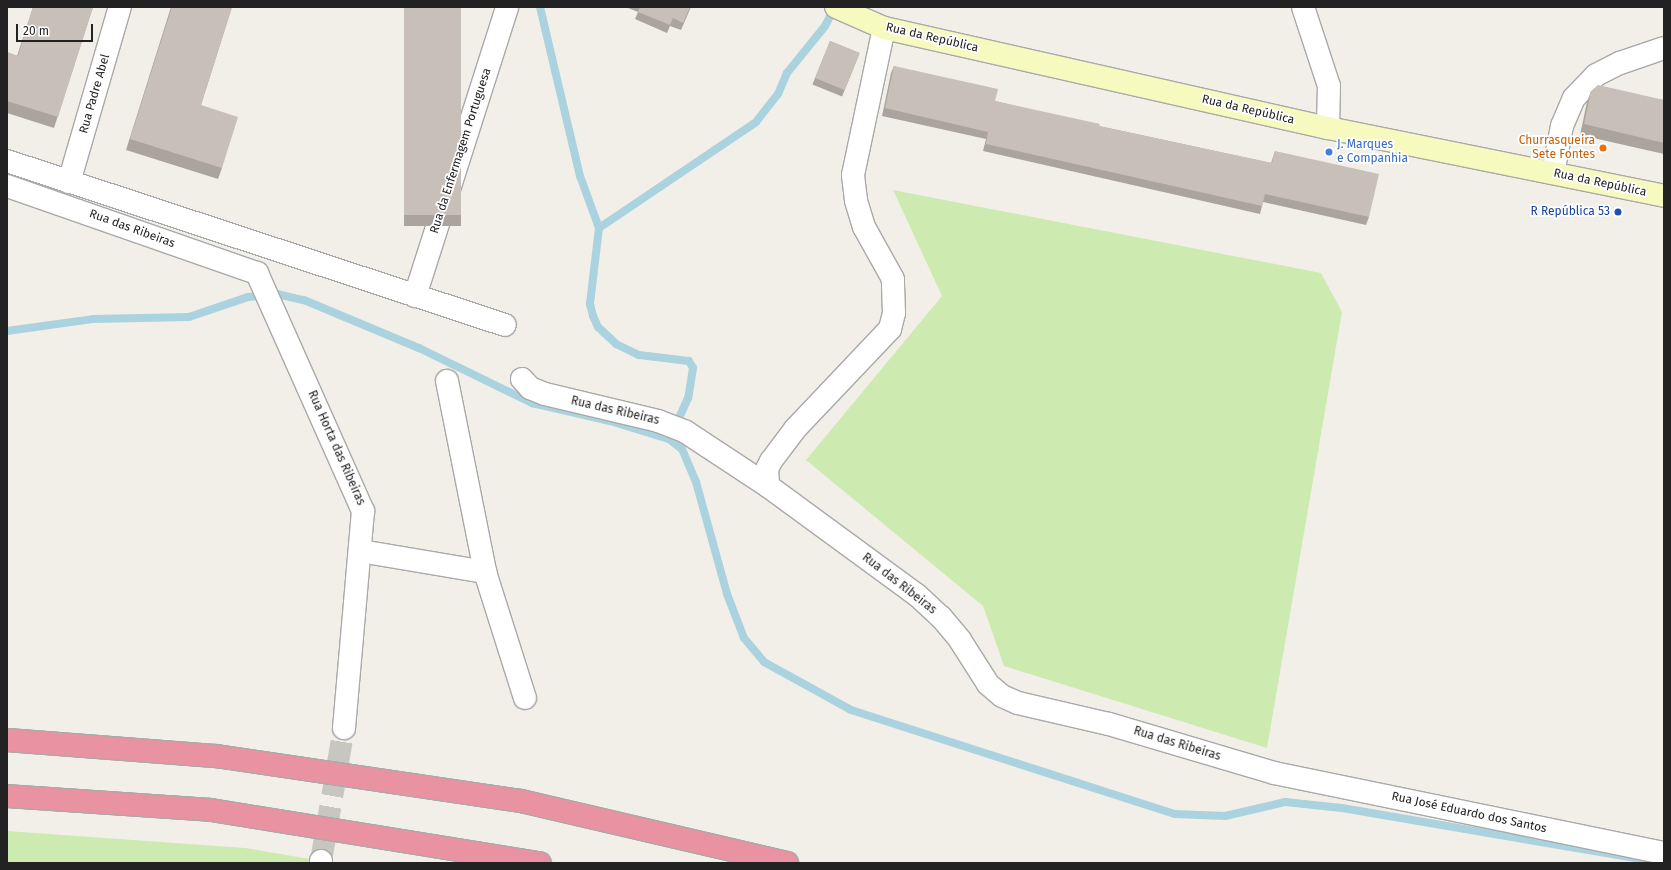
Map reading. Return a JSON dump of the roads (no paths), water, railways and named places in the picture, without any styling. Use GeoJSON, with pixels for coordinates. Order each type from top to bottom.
{"type":"FeatureCollection","features":[{"type":"Feature","properties":{"kind":"highway"},"geometry":{"type":"LineString","coordinates":[[7,740],[216,756],[521,801],[787,863]]}},
{"type":"Feature","properties":{"kind":"highway"},"geometry":{"type":"LineString","coordinates":[[7,796],[211,810],[540,863]]}},
{"type":"Feature","properties":{"kind":"main road","name":"Rua da República"},"geometry":{"type":"LineString","coordinates":[[841,9],[884,28],[1328,128],[1553,172],[1664,196]]}},
{"type":"Feature","properties":{"kind":"street","name":"Rua Padre Abel"},"geometry":{"type":"LineString","coordinates":[[69,182],[120,7]]}},
{"type":"Feature","properties":{"kind":"street","name":"Rua da Enfermagem Portuguesa"},"geometry":{"type":"LineString","coordinates":[[415,296],[507,7]]}},
{"type":"Feature","properties":{"kind":"street"},"geometry":{"type":"LineString","coordinates":[[1303,7],[1329,86],[1328,128]]}},
{"type":"Feature","properties":{"kind":"street"},"geometry":{"type":"LineString","coordinates":[[768,486],[767,469],[771,460],[795,429],[890,329],[894,314],[893,279],[864,228],[856,200],[853,175],[884,28]]}},
{"type":"Feature","properties":{"kind":"street"},"geometry":{"type":"LineString","coordinates":[[1553,172],[1562,126],[1574,98],[1596,75],[1620,63],[1664,48]]}},
{"type":"Feature","properties":{"kind":"street"},"geometry":{"type":"LineString","coordinates":[[7,161],[505,325]]}},
{"type":"Feature","properties":{"kind":"street","name":"Rua das Ribeiras"},"geometry":{"type":"LineString","coordinates":[[7,186],[257,273]]}},
{"type":"Feature","properties":{"kind":"street","name":"Rua Horta das Ribeiras"},"geometry":{"type":"LineString","coordinates":[[257,273],[276,312],[363,511],[344,728]]}},
{"type":"Feature","properties":{"kind":"street","name":"Rua das Ribeiras"},"geometry":{"type":"LineString","coordinates":[[522,379],[530,388],[545,394],[658,420],[686,432],[768,486],[922,600],[941,617],[960,640],[988,684],[1002,696],[1018,703],[1109,724],[1274,773]]}},
{"type":"Feature","properties":{"kind":"street"},"geometry":{"type":"LineString","coordinates":[[447,380],[486,572],[525,698]]}},
{"type":"Feature","properties":{"kind":"street"},"geometry":{"type":"LineString","coordinates":[[360,551],[486,572]]}},
{"type":"Feature","properties":{"kind":"street","name":"Rua José Eduardo dos Santos"},"geometry":{"type":"LineString","coordinates":[[1274,773],[1664,853]]}},
{"type":"Feature","properties":{"kind":"waterway"},"geometry":{"type":"LineString","coordinates":[[540,7],[580,176],[599,228],[590,304],[593,316],[598,327],[616,344],[639,355],[689,361],[693,368],[688,398],[675,427]]}},
{"type":"Feature","properties":{"kind":"waterway"},"geometry":{"type":"LineString","coordinates":[[599,228],[756,122],[778,94],[787,73],[825,26],[835,7]]}},
{"type":"Feature","properties":{"kind":"waterway"},"geometry":{"type":"LineString","coordinates":[[7,331],[94,319],[189,317],[248,297],[277,294],[304,300],[419,348],[532,403],[610,421],[669,439],[682,449],[696,482],[727,594],[744,638],[764,662],[851,710],[1175,814],[1225,816],[1285,802],[1342,808],[1651,861]]}},
{"type":"Feature","properties":{"kind":"tunnel"},"geometry":{"type":"LineString","coordinates":[[321,861],[344,728]]}},
{"type":"Feature","properties":{"kind":"place","name":"Churrasqueira Sete Fontes"},"geometry":{"type":"Point","coordinates":[1603,148]}},
{"type":"Feature","properties":{"kind":"place","name":"J. Marques e Companhia"},"geometry":{"type":"Point","coordinates":[1329,152]}},
{"type":"Feature","properties":{"kind":"place","name":"R República 53"},"geometry":{"type":"Point","coordinates":[1618,212]}}]}
